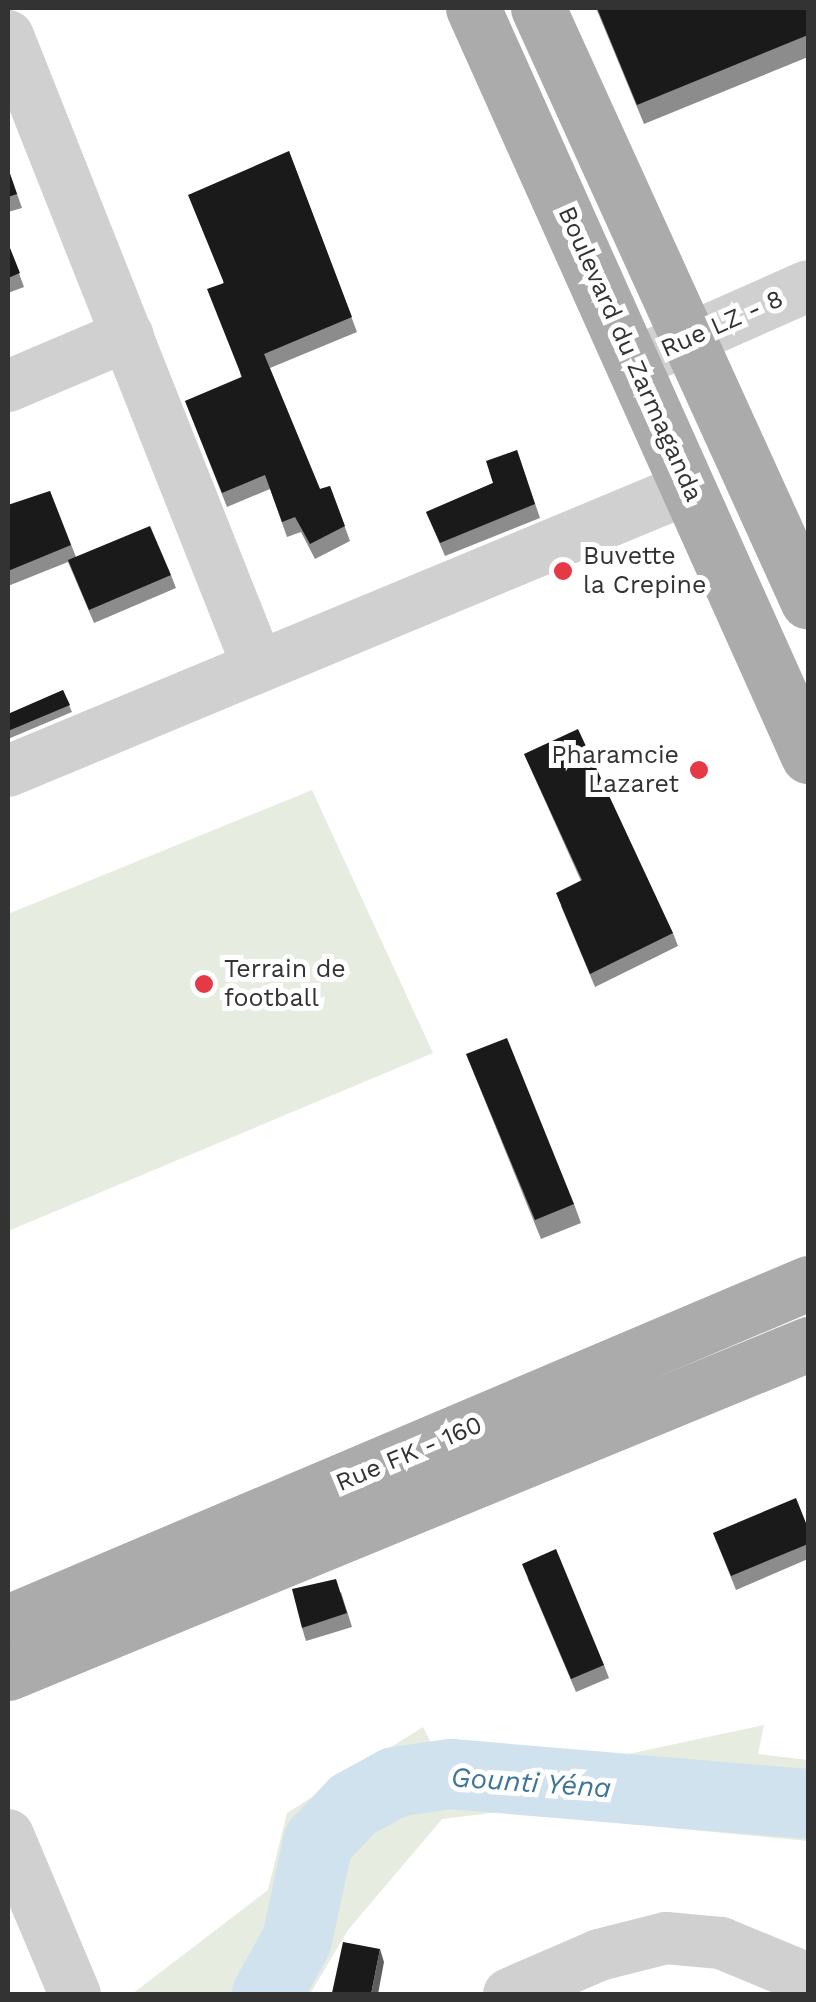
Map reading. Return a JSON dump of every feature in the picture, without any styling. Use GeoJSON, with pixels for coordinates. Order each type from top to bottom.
{"type":"FeatureCollection","features":[{"type":"Feature","properties":{"kind":"main road","name":"Boulevard du Zarmaganda"},"geometry":{"type":"LineString","coordinates":[[473,8],[636,362],[808,756]]}},
{"type":"Feature","properties":{"kind":"main road"},"geometry":{"type":"LineString","coordinates":[[538,8],[808,602]]}},
{"type":"Feature","properties":{"kind":"main road","name":"Rue FK - 160"},"geometry":{"type":"LineString","coordinates":[[8,1622],[808,1283]]}},
{"type":"Feature","properties":{"kind":"main road","name":"Rue FK - 160"},"geometry":{"type":"LineString","coordinates":[[8,1673],[808,1344]]}},
{"type":"Feature","properties":{"kind":"street"},"geometry":{"type":"LineString","coordinates":[[8,36],[258,664]]}},
{"type":"Feature","properties":{"kind":"street","name":"Rue LZ - 8"},"geometry":{"type":"LineString","coordinates":[[636,362],[808,286]]}},
{"type":"Feature","properties":{"kind":"street"},"geometry":{"type":"LineString","coordinates":[[8,386],[128,335]]}},
{"type":"Feature","properties":{"kind":"street"},"geometry":{"type":"LineString","coordinates":[[8,771],[689,488]]}},
{"type":"Feature","properties":{"kind":"street"},"geometry":{"type":"LineString","coordinates":[[8,1835],[75,1994]]}},
{"type":"Feature","properties":{"kind":"street"},"geometry":{"type":"LineString","coordinates":[[509,1994],[598,1955],[666,1938],[721,1943],[808,1979]]}},
{"type":"Feature","properties":{"kind":"shaded area","name":"Terrain de football"},"geometry":{"type":"Polygon","coordinates":[[[312,790],[433,1053],[8,1231],[8,914],[312,790]]]}},
{"type":"Feature","properties":{"kind":"shaded area"},"geometry":{"type":"Polygon","coordinates":[[[764,1725],[758,1754],[808,1760],[808,1841],[499,1812],[442,1819],[348,1930],[310,1994],[132,1994],[268,1890],[287,1813],[423,1727],[456,1791],[764,1725]]]}},
{"type":"Feature","properties":{"kind":"building"},"geometry":{"type":"Polygon","coordinates":[[[597,8],[808,8],[808,35],[637,105],[597,8]]]}},
{"type":"Feature","properties":{"kind":"building"},"geometry":{"type":"Polygon","coordinates":[[[289,151],[352,317],[264,354],[320,489],[330,486],[345,526],[310,544],[295,517],[282,522],[265,475],[222,493],[185,401],[242,377],[207,289],[224,283],[188,195],[289,151]]]}},
{"type":"Feature","properties":{"kind":"building"},"geometry":{"type":"Polygon","coordinates":[[[8,168],[17,194],[8,197],[8,168]]]}},
{"type":"Feature","properties":{"kind":"building"},"geometry":{"type":"Polygon","coordinates":[[[8,243],[20,273],[8,278],[8,243]]]}},
{"type":"Feature","properties":{"kind":"building"},"geometry":{"type":"Polygon","coordinates":[[[517,450],[535,504],[440,543],[426,512],[493,483],[486,461],[517,450]]]}},
{"type":"Feature","properties":{"kind":"building"},"geometry":{"type":"Polygon","coordinates":[[[50,491],[71,545],[8,571],[8,505],[50,491]]]}},
{"type":"Feature","properties":{"kind":"building"},"geometry":{"type":"Polygon","coordinates":[[[150,526],[171,575],[89,610],[68,560],[150,526]]]}},
{"type":"Feature","properties":{"kind":"building"},"geometry":{"type":"Polygon","coordinates":[[[63,690],[70,705],[8,731],[8,714],[63,690]]]}},
{"type":"Feature","properties":{"kind":"building"},"geometry":{"type":"Polygon","coordinates":[[[578,729],[673,933],[590,974],[556,893],[582,880],[524,754],[578,729]]]}},
{"type":"Feature","properties":{"kind":"building"},"geometry":{"type":"Polygon","coordinates":[[[507,1038],[574,1204],[535,1220],[466,1054],[507,1038]]]}},
{"type":"Feature","properties":{"kind":"building"},"geometry":{"type":"Polygon","coordinates":[[[796,1498],[808,1528],[808,1544],[731,1576],[713,1533],[796,1498]]]}},
{"type":"Feature","properties":{"kind":"building"},"geometry":{"type":"Polygon","coordinates":[[[556,1549],[604,1665],[571,1679],[522,1564],[556,1549]]]}},
{"type":"Feature","properties":{"kind":"building"},"geometry":{"type":"Polygon","coordinates":[[[336,1579],[347,1613],[302,1628],[292,1589],[336,1579]]]}},
{"type":"Feature","properties":{"kind":"building"},"geometry":{"type":"Polygon","coordinates":[[[343,1942],[380,1949],[371,1994],[332,1993],[343,1942]]]}},
{"type":"Feature","properties":{"kind":"waterway","name":"Gounti Yéna"},"geometry":{"type":"LineString","coordinates":[[267,1994],[297,1940],[318,1842],[353,1805],[395,1782],[451,1774],[808,1804]]}},
{"type":"Feature","properties":{"kind":"place","name":"Buvette la Crepine"},"geometry":{"type":"Point","coordinates":[563,571]}},
{"type":"Feature","properties":{"kind":"place","name":"Pharamcie Lazaret"},"geometry":{"type":"Point","coordinates":[699,770]}},
{"type":"Feature","properties":{"kind":"place","name":"Terrain de football"},"geometry":{"type":"Point","coordinates":[204,984]}}]}
